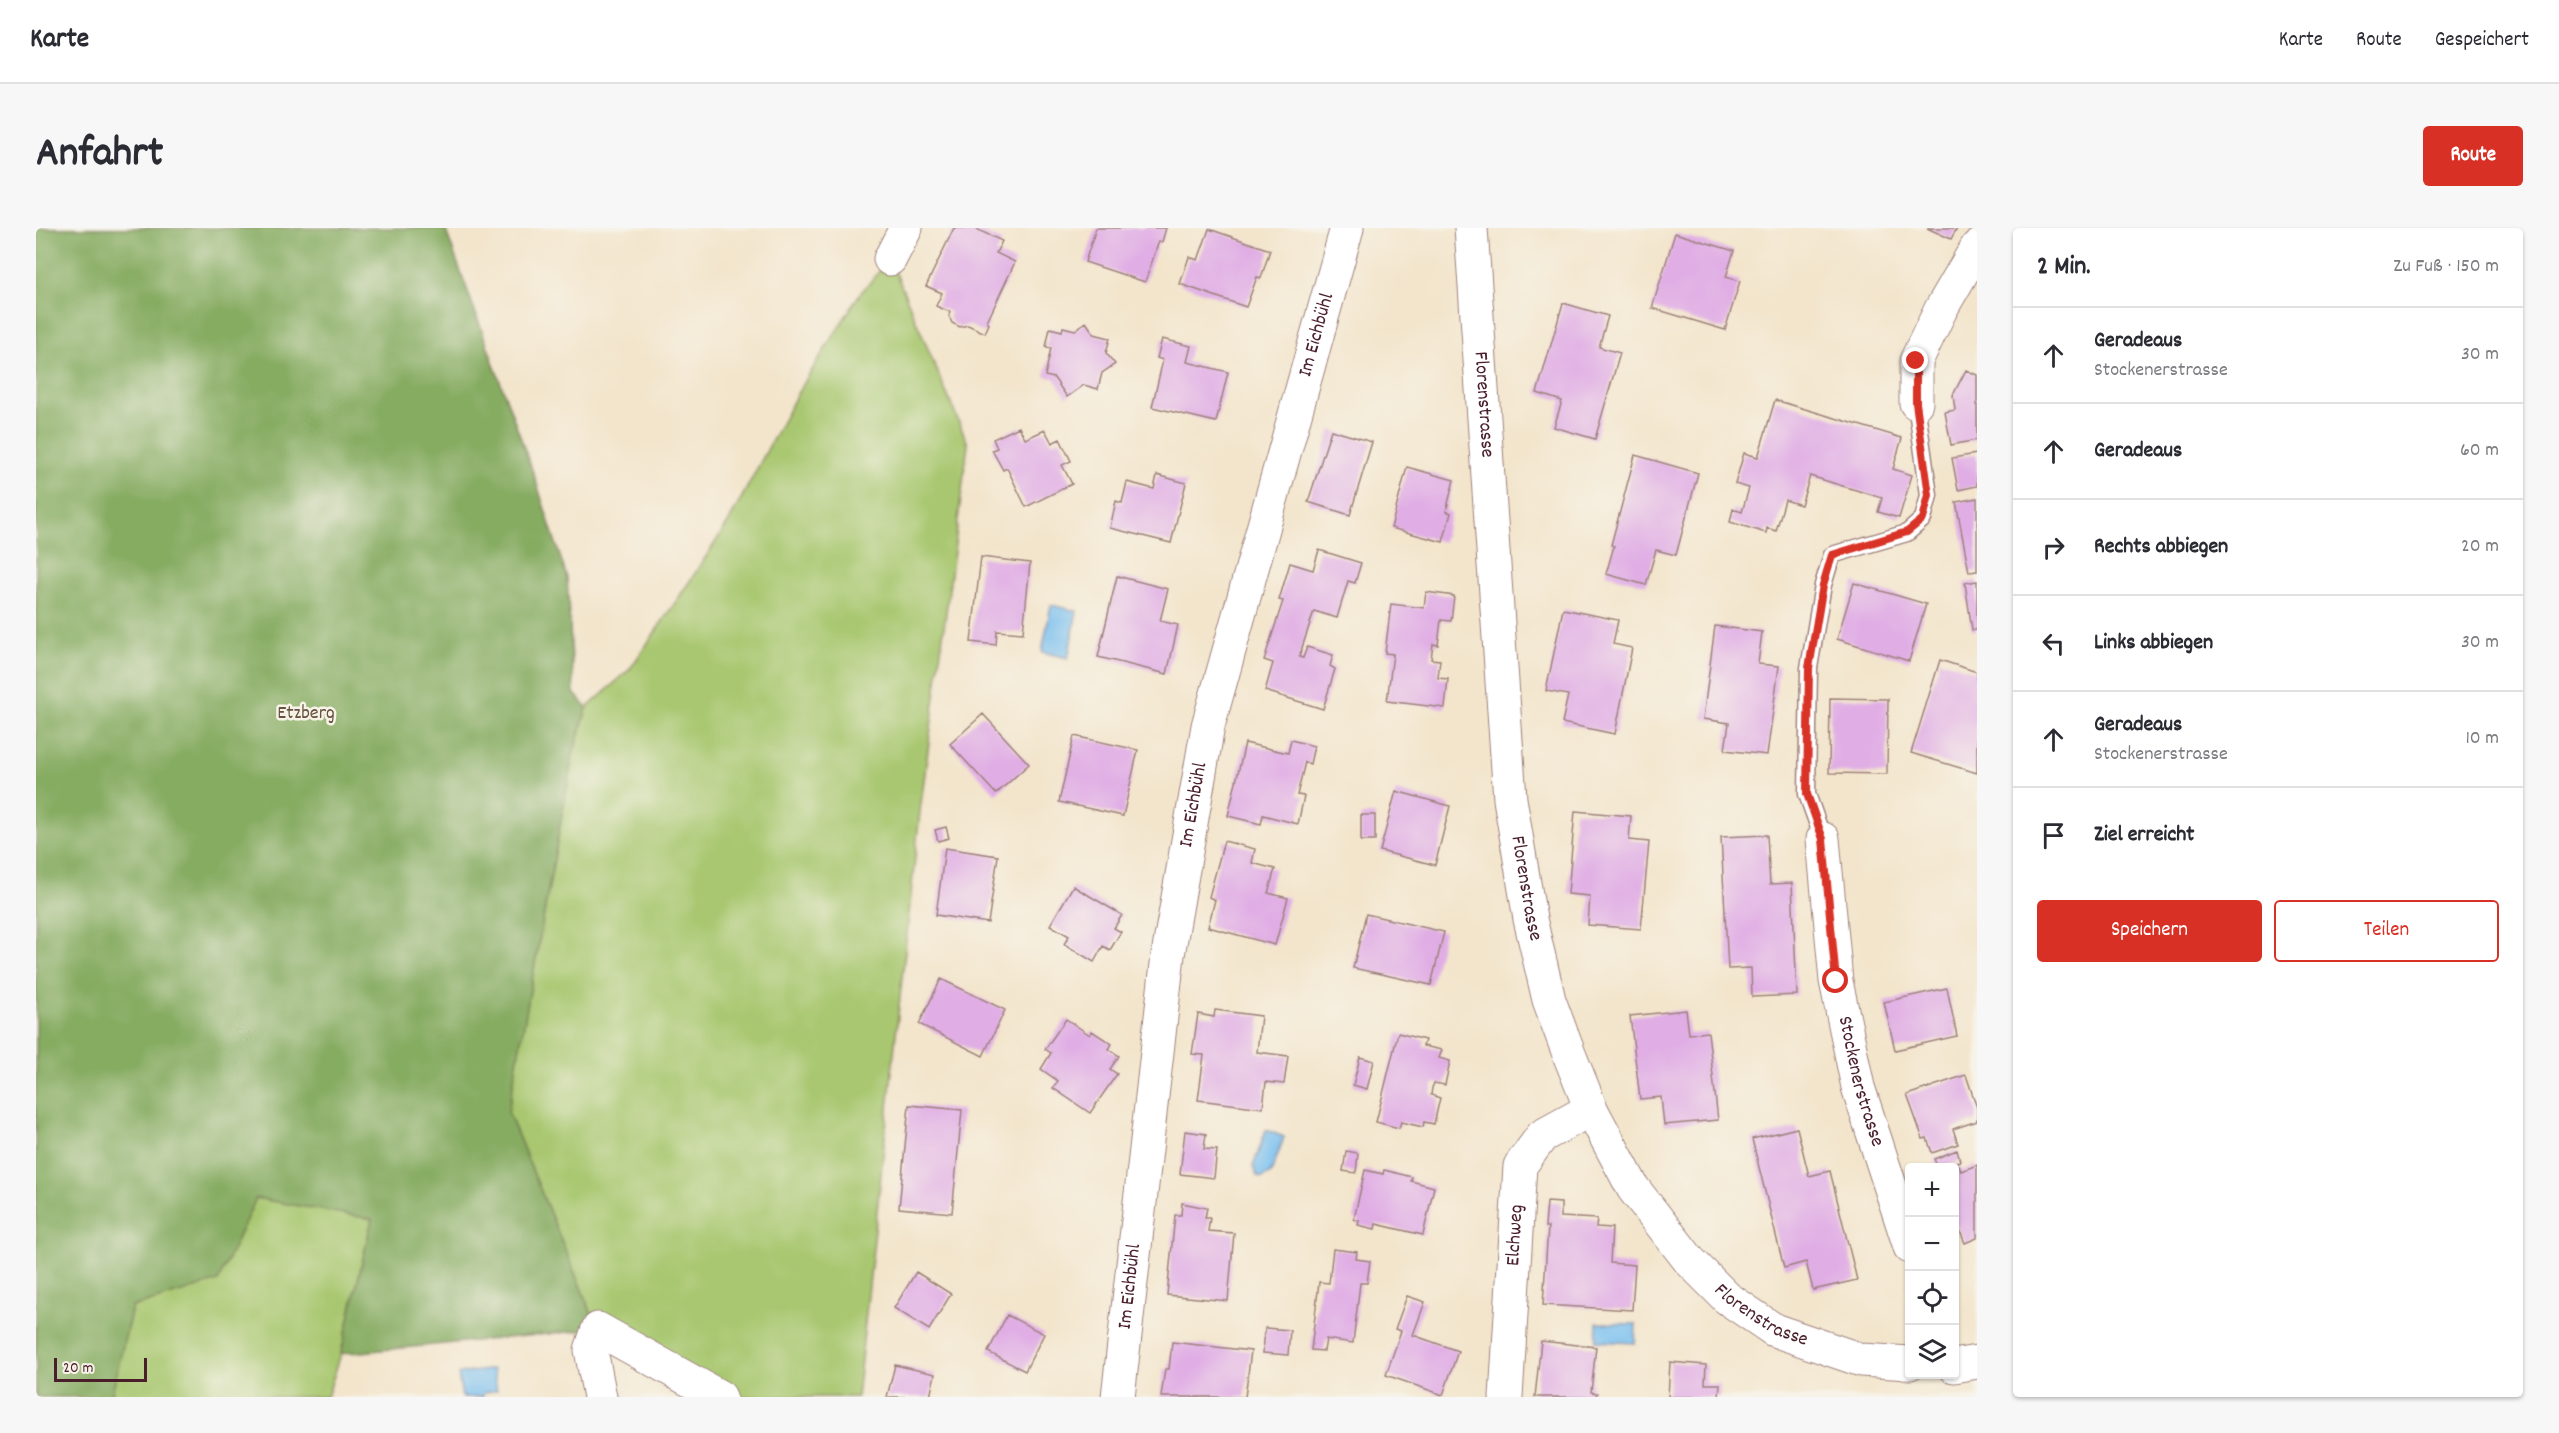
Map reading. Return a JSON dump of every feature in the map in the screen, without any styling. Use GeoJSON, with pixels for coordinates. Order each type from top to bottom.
{"type":"FeatureCollection","features":[{"type":"Feature","properties":{"kind":"street"},"geometry":{"type":"LineString","coordinates":[[890,259],[906,228]]}},
{"type":"Feature","properties":{"kind":"street","name":"Im Eichbühl"},"geometry":{"type":"LineString","coordinates":[[1118,1397],[1168,955],[1208,726],[1347,228]]}},
{"type":"Feature","properties":{"kind":"street","name":"Florenstrasse"},"geometry":{"type":"LineString","coordinates":[[1471,228],[1510,800],[1530,919],[1549,1000],[1591,1109],[1633,1188],[1689,1260],[1727,1298],[1774,1330],[1861,1360],[1905,1363]]}},
{"type":"Feature","properties":{"kind":"street"},"geometry":{"type":"LineString","coordinates":[[1916,403],[1916,361],[1941,309],[1977,247]]}},
{"type":"Feature","properties":{"kind":"street","name":"Stockenerstrasse"},"geometry":{"type":"LineString","coordinates":[[1823,839],[1836,981],[1858,1087],[1905,1232]]}},
{"type":"Feature","properties":{"kind":"street","name":"Elchweg"},"geometry":{"type":"LineString","coordinates":[[1506,1397],[1520,1166],[1542,1136],[1591,1109]]}},
{"type":"Feature","properties":{"kind":"street"},"geometry":{"type":"LineString","coordinates":[[600,1397],[591,1350],[598,1329],[720,1397]]}},
{"type":"Feature","properties":{"kind":"lane"},"geometry":{"type":"LineString","coordinates":[[1823,839],[1807,794],[1809,668],[1823,585],[1832,555],[1907,532],[1923,519],[1929,495],[1916,403]]}},
{"type":"Feature","properties":{"kind":"green space","name":"Etzberg"},"geometry":{"type":"Polygon","coordinates":[[[36,228],[445,228],[535,478],[567,578],[574,693],[587,708],[573,754],[508,1112],[598,1329],[341,1354],[372,1219],[256,1198],[218,1281],[132,1307],[111,1397],[36,1397],[36,228]]]}},
{"type":"Feature","properties":{"kind":"green space"},"geometry":{"type":"Polygon","coordinates":[[[890,259],[968,444],[920,811],[857,1397],[720,1397],[598,1329],[508,1112],[573,754],[587,708],[630,669],[694,575],[728,523],[797,394],[859,295],[890,259]]]}},
{"type":"Feature","properties":{"kind":"green space"},"geometry":{"type":"Polygon","coordinates":[[[256,1198],[372,1219],[341,1354],[327,1397],[111,1397],[132,1307],[218,1281],[256,1198]]]}},
{"type":"Feature","properties":{"kind":"water"},"geometry":{"type":"Polygon","coordinates":[[[1051,605],[1077,611],[1068,658],[1042,652],[1051,605]]]}},
{"type":"Feature","properties":{"kind":"water"},"geometry":{"type":"Polygon","coordinates":[[[1266,1130],[1284,1137],[1271,1173],[1262,1178],[1257,1176],[1253,1167],[1266,1130]]]}},
{"type":"Feature","properties":{"kind":"water"},"geometry":{"type":"Polygon","coordinates":[[[1597,1323],[1636,1324],[1635,1343],[1596,1341],[1597,1323]]]}},
{"type":"Feature","properties":{"kind":"water"},"geometry":{"type":"Polygon","coordinates":[[[493,1369],[497,1390],[483,1393],[483,1397],[462,1397],[458,1374],[493,1369]]]}},
{"type":"Feature","properties":{"kind":"building"},"geometry":{"type":"Polygon","coordinates":[[[954,228],[974,228],[1002,241],[996,253],[1015,262],[987,322],[989,324],[985,333],[968,325],[960,327],[952,323],[950,312],[936,306],[942,293],[926,286],[954,228]]]}},
{"type":"Feature","properties":{"kind":"building"},"geometry":{"type":"Polygon","coordinates":[[[1096,228],[1166,228],[1162,242],[1159,241],[1145,282],[1085,262],[1096,228]]]}},
{"type":"Feature","properties":{"kind":"building"},"geometry":{"type":"Polygon","coordinates":[[[1927,228],[1957,228],[1951,239],[1927,228]]]}},
{"type":"Feature","properties":{"kind":"building"},"geometry":{"type":"Polygon","coordinates":[[[1209,229],[1270,250],[1261,278],[1257,277],[1246,307],[1180,284],[1189,257],[1198,260],[1209,229]]]}},
{"type":"Feature","properties":{"kind":"building"},"geometry":{"type":"Polygon","coordinates":[[[1675,233],[1734,251],[1726,277],[1740,281],[1725,330],[1652,308],[1675,233]]]}},
{"type":"Feature","properties":{"kind":"building"},"geometry":{"type":"Polygon","coordinates":[[[1563,303],[1608,316],[1599,347],[1620,353],[1595,439],[1554,427],[1562,401],[1537,393],[1563,303]]]}},
{"type":"Feature","properties":{"kind":"building"},"geometry":{"type":"Polygon","coordinates":[[[1086,322],[1094,334],[1110,338],[1106,353],[1115,364],[1102,373],[1098,389],[1084,385],[1067,397],[1054,378],[1045,376],[1051,348],[1046,347],[1050,328],[1062,331],[1063,327],[1075,330],[1086,322]]]}},
{"type":"Feature","properties":{"kind":"building"},"geometry":{"type":"Polygon","coordinates":[[[1162,339],[1191,346],[1187,362],[1228,372],[1216,422],[1152,407],[1163,360],[1157,358],[1162,339]]]}},
{"type":"Feature","properties":{"kind":"building"},"geometry":{"type":"Polygon","coordinates":[[[1966,370],[1977,375],[1977,440],[1951,445],[1945,412],[1955,410],[1953,395],[1966,370]]]}},
{"type":"Feature","properties":{"kind":"building"},"geometry":{"type":"Polygon","coordinates":[[[1775,400],[1902,438],[1893,469],[1912,475],[1899,518],[1878,512],[1882,498],[1810,476],[1801,505],[1785,500],[1776,531],[1767,528],[1766,533],[1730,522],[1733,509],[1742,512],[1749,488],[1735,484],[1744,453],[1758,457],[1775,400]]]}},
{"type":"Feature","properties":{"kind":"building"},"geometry":{"type":"Polygon","coordinates":[[[1019,427],[1025,439],[1045,430],[1052,443],[1060,439],[1071,461],[1062,465],[1072,484],[1026,507],[1007,468],[1003,470],[992,450],[997,448],[993,439],[1019,427]]]}},
{"type":"Feature","properties":{"kind":"building"},"geometry":{"type":"Polygon","coordinates":[[[1331,430],[1372,442],[1350,515],[1308,502],[1331,430]]]}},
{"type":"Feature","properties":{"kind":"building"},"geometry":{"type":"Polygon","coordinates":[[[1977,454],[1977,486],[1958,490],[1952,458],[1977,454]]]}},
{"type":"Feature","properties":{"kind":"building"},"geometry":{"type":"Polygon","coordinates":[[[1635,455],[1698,473],[1676,555],[1656,550],[1646,585],[1606,574],[1614,546],[1611,545],[1635,455]]]}},
{"type":"Feature","properties":{"kind":"building"},"geometry":{"type":"Polygon","coordinates":[[[1407,467],[1454,480],[1446,511],[1451,513],[1443,542],[1391,528],[1407,467]]]}},
{"type":"Feature","properties":{"kind":"building"},"geometry":{"type":"Polygon","coordinates":[[[1157,475],[1186,483],[1171,543],[1110,528],[1116,501],[1122,503],[1127,482],[1154,489],[1157,475]]]}},
{"type":"Feature","properties":{"kind":"building"},"geometry":{"type":"Polygon","coordinates":[[[1977,498],[1977,571],[1969,572],[1956,502],[1977,498]]]}},
{"type":"Feature","properties":{"kind":"building"},"geometry":{"type":"Polygon","coordinates":[[[1319,550],[1361,563],[1355,583],[1348,581],[1337,618],[1314,611],[1299,657],[1303,658],[1307,647],[1333,655],[1330,666],[1335,669],[1323,709],[1265,691],[1273,663],[1264,660],[1283,601],[1279,600],[1290,563],[1313,570],[1319,550]]]}},
{"type":"Feature","properties":{"kind":"building"},"geometry":{"type":"Polygon","coordinates":[[[981,557],[1030,563],[1023,633],[997,631],[996,645],[971,642],[981,557]]]}},
{"type":"Feature","properties":{"kind":"building"},"geometry":{"type":"Polygon","coordinates":[[[1117,576],[1168,589],[1160,621],[1178,625],[1167,674],[1098,657],[1117,576]]]}},
{"type":"Feature","properties":{"kind":"building"},"geometry":{"type":"Polygon","coordinates":[[[1977,581],[1977,630],[1972,630],[1965,583],[1977,581]]]}},
{"type":"Feature","properties":{"kind":"building"},"geometry":{"type":"Polygon","coordinates":[[[1854,583],[1926,604],[1909,661],[1837,639],[1854,583]]]}},
{"type":"Feature","properties":{"kind":"building"},"geometry":{"type":"Polygon","coordinates":[[[1426,592],[1454,596],[1451,621],[1441,620],[1438,645],[1433,644],[1431,659],[1440,660],[1438,678],[1448,679],[1445,708],[1387,701],[1393,654],[1385,653],[1391,604],[1424,608],[1426,592]]]}},
{"type":"Feature","properties":{"kind":"building"},"geometry":{"type":"Polygon","coordinates":[[[1563,609],[1618,620],[1613,644],[1632,648],[1615,734],[1562,723],[1568,695],[1546,691],[1563,609]]]}},
{"type":"Feature","properties":{"kind":"building"},"geometry":{"type":"Polygon","coordinates":[[[1715,626],[1762,632],[1758,664],[1779,666],[1767,755],[1725,750],[1729,723],[1703,719],[1715,626]]]}},
{"type":"Feature","properties":{"kind":"building"},"geometry":{"type":"Polygon","coordinates":[[[1940,660],[1977,672],[1977,773],[1911,753],[1940,660]]]}},
{"type":"Feature","properties":{"kind":"building"},"geometry":{"type":"Polygon","coordinates":[[[1830,698],[1888,699],[1887,774],[1829,773],[1830,698]]]}},
{"type":"Feature","properties":{"kind":"building"},"geometry":{"type":"Polygon","coordinates":[[[983,714],[1029,764],[996,794],[950,744],[983,714]]]}},
{"type":"Feature","properties":{"kind":"building"},"geometry":{"type":"Polygon","coordinates":[[[1074,736],[1138,750],[1123,816],[1059,802],[1074,736]]]}},
{"type":"Feature","properties":{"kind":"building"},"geometry":{"type":"Polygon","coordinates":[[[1291,740],[1314,746],[1310,764],[1305,762],[1297,795],[1304,796],[1298,824],[1263,815],[1261,824],[1228,816],[1245,743],[1288,753],[1291,740]]]}},
{"type":"Feature","properties":{"kind":"building"},"geometry":{"type":"Polygon","coordinates":[[[1396,791],[1450,806],[1435,865],[1380,851],[1396,791]]]}},
{"type":"Feature","properties":{"kind":"building"},"geometry":{"type":"Polygon","coordinates":[[[1575,811],[1631,816],[1629,840],[1649,842],[1641,929],[1588,925],[1590,896],[1568,894],[1575,811]]]}},
{"type":"Feature","properties":{"kind":"building"},"geometry":{"type":"Polygon","coordinates":[[[1361,815],[1375,815],[1375,841],[1361,841],[1361,815]]]}},
{"type":"Feature","properties":{"kind":"building"},"geometry":{"type":"Polygon","coordinates":[[[946,827],[949,838],[938,841],[935,830],[946,827]]]}},
{"type":"Feature","properties":{"kind":"building"},"geometry":{"type":"Polygon","coordinates":[[[1767,835],[1770,884],[1792,883],[1797,995],[1752,997],[1751,968],[1728,969],[1721,837],[1767,835]]]}},
{"type":"Feature","properties":{"kind":"building"},"geometry":{"type":"Polygon","coordinates":[[[1224,841],[1255,849],[1252,863],[1275,869],[1268,893],[1288,898],[1275,945],[1208,927],[1215,900],[1209,897],[1224,841]]]}},
{"type":"Feature","properties":{"kind":"building"},"geometry":{"type":"Polygon","coordinates":[[[945,848],[998,856],[988,923],[936,915],[945,848]]]}},
{"type":"Feature","properties":{"kind":"building"},"geometry":{"type":"Polygon","coordinates":[[[1073,886],[1122,915],[1114,928],[1121,932],[1110,950],[1103,946],[1094,962],[1064,944],[1069,936],[1050,925],[1073,886]]]}},
{"type":"Feature","properties":{"kind":"building"},"geometry":{"type":"Polygon","coordinates":[[[1366,914],[1444,932],[1431,985],[1353,968],[1366,914]]]}},
{"type":"Feature","properties":{"kind":"building"},"geometry":{"type":"Polygon","coordinates":[[[941,979],[1005,1010],[983,1056],[919,1024],[941,979]]]}},
{"type":"Feature","properties":{"kind":"building"},"geometry":{"type":"Polygon","coordinates":[[[1947,988],[1957,1036],[1895,1050],[1884,1002],[1947,988]]]}},
{"type":"Feature","properties":{"kind":"building"},"geometry":{"type":"Polygon","coordinates":[[[1215,1010],[1261,1016],[1257,1052],[1288,1056],[1284,1084],[1266,1082],[1263,1108],[1198,1100],[1204,1055],[1192,1054],[1198,1014],[1214,1017],[1215,1010]]]}},
{"type":"Feature","properties":{"kind":"building"},"geometry":{"type":"Polygon","coordinates":[[[1686,1010],[1689,1034],[1708,1032],[1718,1120],[1664,1125],[1661,1097],[1640,1099],[1630,1016],[1686,1010]]]}},
{"type":"Feature","properties":{"kind":"building"},"geometry":{"type":"Polygon","coordinates":[[[1066,1019],[1090,1035],[1092,1031],[1112,1044],[1109,1049],[1119,1056],[1110,1069],[1117,1074],[1090,1113],[1053,1088],[1058,1081],[1041,1069],[1051,1053],[1045,1049],[1066,1019]]]}},
{"type":"Feature","properties":{"kind":"building"},"geometry":{"type":"Polygon","coordinates":[[[1398,1033],[1425,1040],[1423,1046],[1442,1050],[1439,1058],[1450,1061],[1445,1085],[1434,1083],[1432,1088],[1431,1095],[1440,1098],[1434,1124],[1424,1122],[1423,1127],[1401,1122],[1399,1128],[1376,1122],[1398,1033]]]}},
{"type":"Feature","properties":{"kind":"building"},"geometry":{"type":"Polygon","coordinates":[[[1360,1057],[1374,1061],[1367,1089],[1353,1085],[1360,1057]]]}},
{"type":"Feature","properties":{"kind":"building"},"geometry":{"type":"Polygon","coordinates":[[[1966,1075],[1977,1108],[1977,1121],[1953,1129],[1958,1144],[1932,1153],[1927,1138],[1923,1139],[1907,1095],[1966,1075]]]}},
{"type":"Feature","properties":{"kind":"building"},"geometry":{"type":"Polygon","coordinates":[[[909,1105],[962,1110],[952,1213],[899,1208],[909,1105]]]}},
{"type":"Feature","properties":{"kind":"building"},"geometry":{"type":"Polygon","coordinates":[[[1797,1128],[1809,1176],[1830,1171],[1857,1280],[1813,1290],[1806,1262],[1784,1268],[1752,1139],[1797,1128]]]}},
{"type":"Feature","properties":{"kind":"building"},"geometry":{"type":"Polygon","coordinates":[[[1185,1131],[1206,1134],[1204,1149],[1217,1150],[1214,1178],[1180,1174],[1185,1131]]]}},
{"type":"Feature","properties":{"kind":"building"},"geometry":{"type":"Polygon","coordinates":[[[1957,1150],[1960,1161],[1936,1163],[1934,1159],[1957,1150]]]}},
{"type":"Feature","properties":{"kind":"building"},"geometry":{"type":"Polygon","coordinates":[[[1346,1151],[1358,1153],[1356,1173],[1343,1171],[1346,1151]]]}},
{"type":"Feature","properties":{"kind":"building"},"geometry":{"type":"Polygon","coordinates":[[[1959,1165],[1961,1171],[1977,1165],[1977,1238],[1965,1243],[1959,1229],[1959,1165]]]}},
{"type":"Feature","properties":{"kind":"building"},"geometry":{"type":"Polygon","coordinates":[[[1365,1170],[1383,1174],[1384,1170],[1412,1177],[1411,1181],[1434,1187],[1423,1235],[1376,1224],[1375,1229],[1358,1225],[1359,1221],[1354,1219],[1365,1170]]]}},
{"type":"Feature","properties":{"kind":"building"},"geometry":{"type":"Polygon","coordinates":[[[1547,1202],[1561,1203],[1561,1217],[1597,1219],[1596,1227],[1612,1228],[1610,1263],[1635,1265],[1632,1310],[1543,1305],[1548,1227],[1545,1227],[1547,1202]]]}},
{"type":"Feature","properties":{"kind":"building"},"geometry":{"type":"Polygon","coordinates":[[[1182,1203],[1207,1208],[1205,1218],[1210,1218],[1208,1231],[1234,1233],[1228,1301],[1167,1295],[1175,1215],[1181,1215],[1182,1203]]]}},
{"type":"Feature","properties":{"kind":"building"},"geometry":{"type":"Polygon","coordinates":[[[1333,1249],[1357,1252],[1356,1259],[1370,1261],[1367,1283],[1360,1283],[1353,1343],[1326,1339],[1324,1351],[1311,1350],[1319,1282],[1329,1283],[1333,1249]]]}},
{"type":"Feature","properties":{"kind":"building"},"geometry":{"type":"Polygon","coordinates":[[[916,1272],[951,1294],[929,1330],[894,1308],[916,1272]]]}},
{"type":"Feature","properties":{"kind":"building"},"geometry":{"type":"Polygon","coordinates":[[[1407,1296],[1425,1302],[1413,1335],[1458,1351],[1443,1395],[1386,1375],[1401,1331],[1395,1329],[1407,1296]]]}},
{"type":"Feature","properties":{"kind":"building"},"geometry":{"type":"Polygon","coordinates":[[[1007,1315],[1044,1334],[1025,1371],[988,1352],[1007,1315]]]}},
{"type":"Feature","properties":{"kind":"building"},"geometry":{"type":"Polygon","coordinates":[[[1265,1328],[1290,1330],[1288,1355],[1263,1353],[1265,1328]]]}},
{"type":"Feature","properties":{"kind":"building"},"geometry":{"type":"Polygon","coordinates":[[[1541,1341],[1596,1347],[1591,1392],[1597,1393],[1596,1397],[1535,1397],[1541,1341]]]}},
{"type":"Feature","properties":{"kind":"building"},"geometry":{"type":"Polygon","coordinates":[[[1172,1342],[1251,1351],[1245,1397],[1161,1397],[1165,1369],[1169,1369],[1172,1342]]]}},
{"type":"Feature","properties":{"kind":"building"},"geometry":{"type":"Polygon","coordinates":[[[1670,1362],[1706,1365],[1705,1384],[1720,1384],[1719,1397],[1668,1397],[1670,1362]]]}},
{"type":"Feature","properties":{"kind":"building"},"geometry":{"type":"Polygon","coordinates":[[[895,1365],[935,1374],[930,1397],[887,1397],[895,1365]]]}},
{"type":"Feature","properties":{"kind":"route"},"geometry":{"type":"LineString","coordinates":[[1836,981],[1823,839],[1807,794],[1809,668],[1823,585],[1832,555],[1907,532],[1923,519],[1929,495],[1914,384],[1916,361]]}}]}
